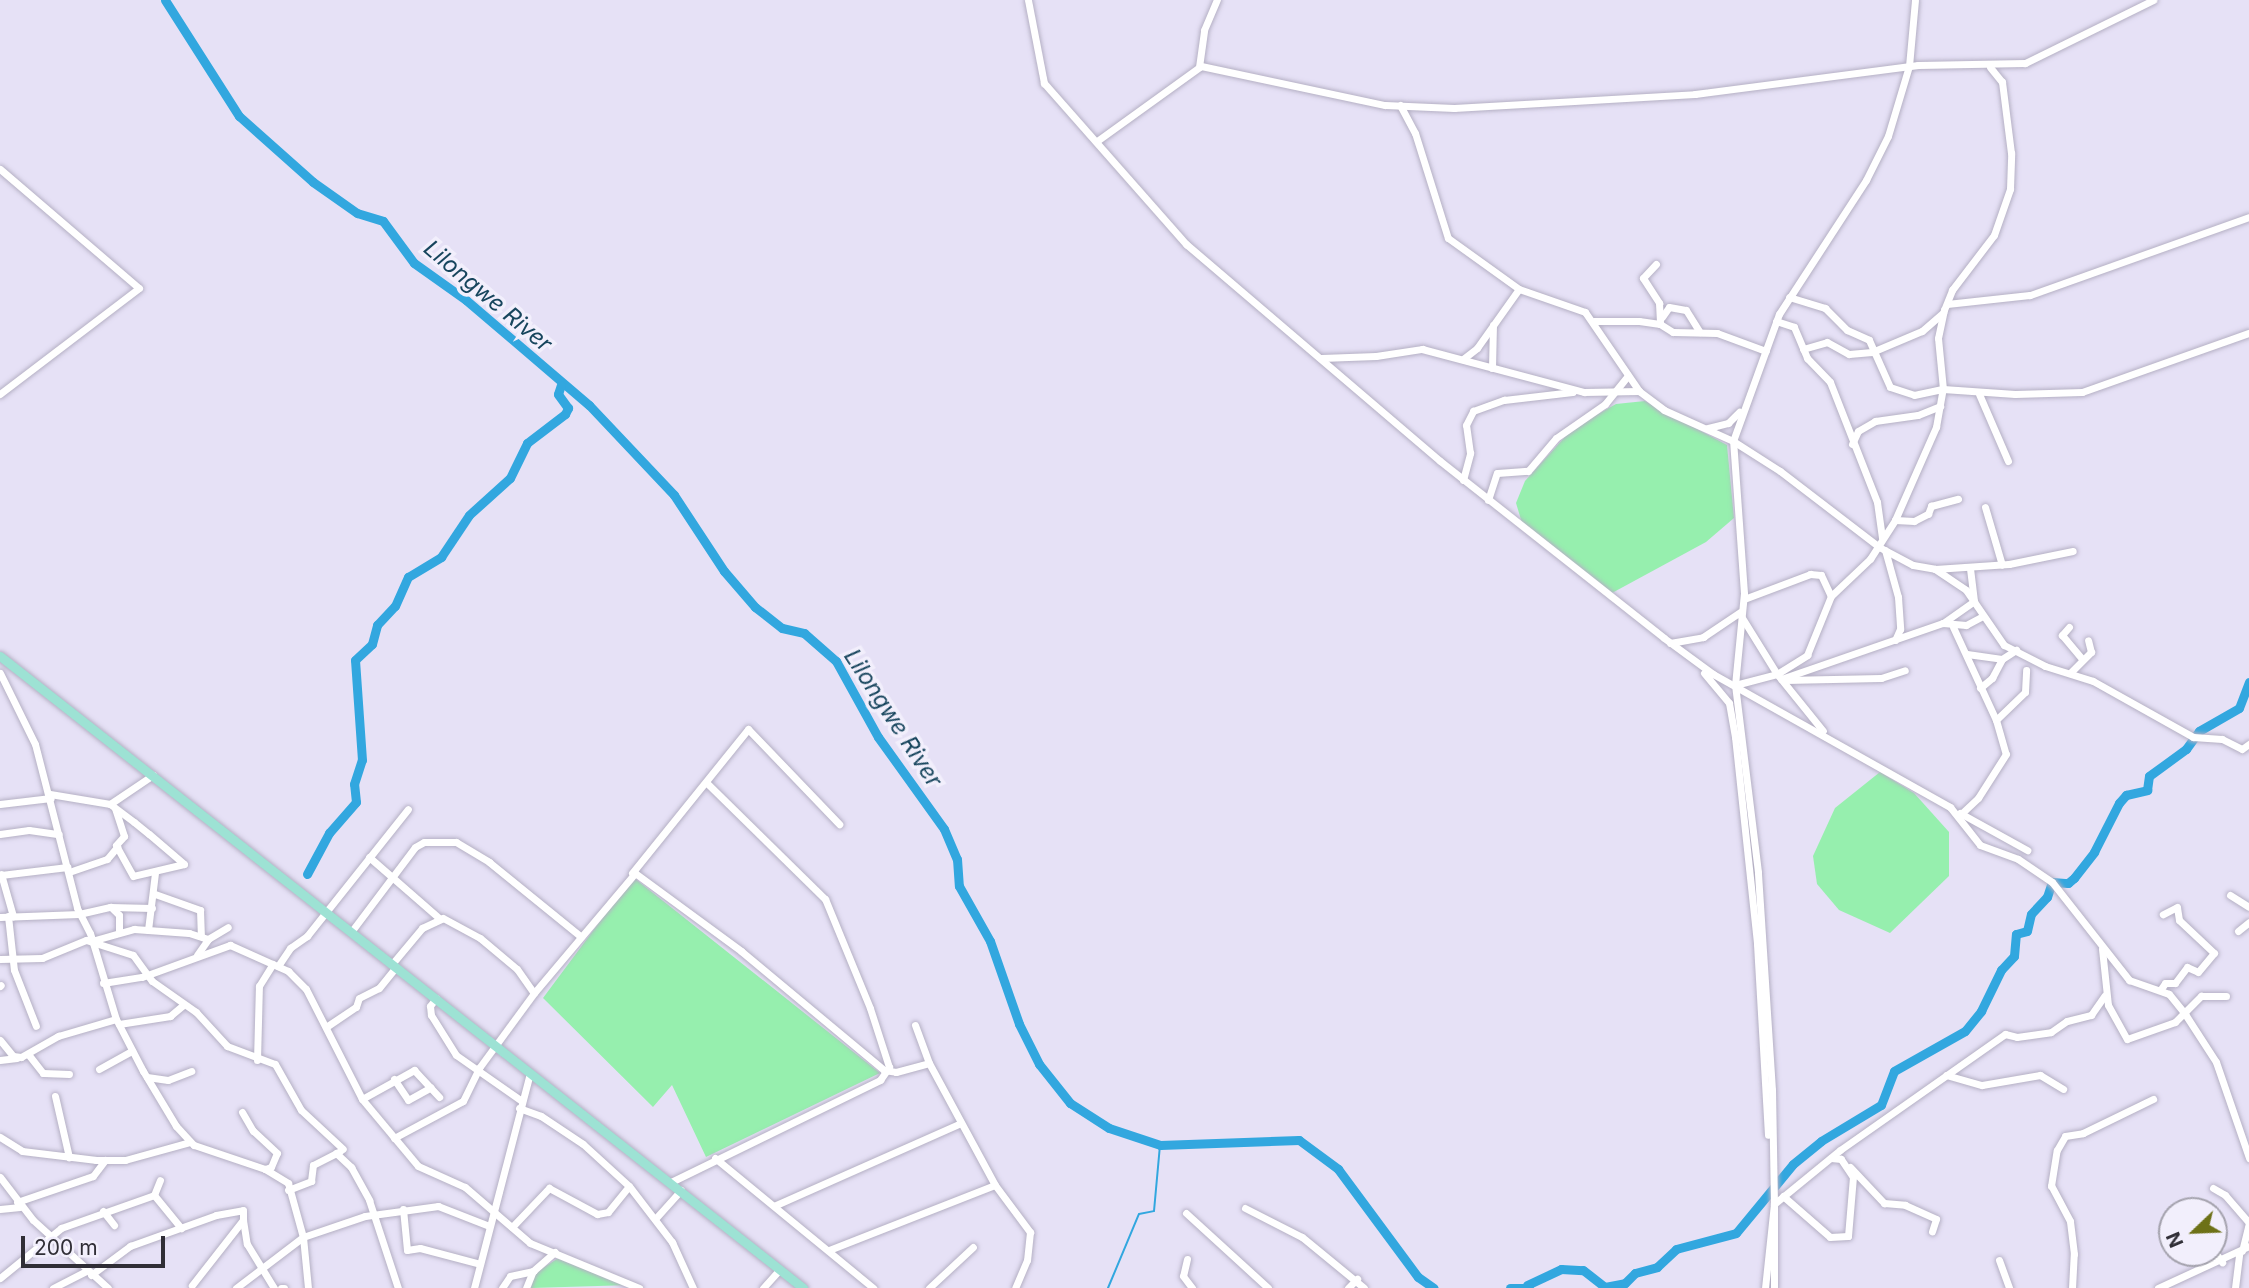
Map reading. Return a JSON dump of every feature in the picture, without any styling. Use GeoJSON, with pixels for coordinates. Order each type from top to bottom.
{"type":"FeatureCollection","features":[{"type":"Feature","properties":{"kind":"main road"},"geometry":{"type":"LineString","coordinates":[[0,656],[803,1288]]}},
{"type":"Feature","properties":{"kind":"street"},"geometry":{"type":"LineString","coordinates":[[1028,0],[1044,83],[1178,236],[1462,480],[1673,645],[1718,685],[1732,713],[1757,944],[1774,1204],[1774,1288]]}},
{"type":"Feature","properties":{"kind":"street"},"geometry":{"type":"LineString","coordinates":[[1097,141],[1199,66],[1204,30],[1217,0]]}},
{"type":"Feature","properties":{"kind":"street"},"geometry":{"type":"LineString","coordinates":[[1772,1174],[1768,1002],[1735,685],[1740,612],[1744,599],[1733,441],[1742,409],[1776,321],[1866,180],[1888,136],[1909,66],[1915,0]]}},
{"type":"Feature","properties":{"kind":"street"},"geometry":{"type":"LineString","coordinates":[[1199,66],[1339,99],[1400,106],[1454,108],[1695,94],[1909,66],[1990,66],[2036,61],[2153,0]]}},
{"type":"Feature","properties":{"kind":"street"},"geometry":{"type":"LineString","coordinates":[[2002,82],[2011,65]]}},
{"type":"Feature","properties":{"kind":"street"},"geometry":{"type":"LineString","coordinates":[[1779,676],[1807,655],[1831,596],[1882,546],[1937,427],[1943,389],[1938,338],[1944,313],[1958,281],[1994,235],[2007,206],[2011,153],[2002,82],[1990,66]]}},
{"type":"Feature","properties":{"kind":"street"},"geometry":{"type":"LineString","coordinates":[[1400,106],[1415,133],[1448,238],[1518,289],[1573,306],[1594,321],[1639,391],[1664,410],[1733,441],[1826,502],[1882,546],[1913,565],[1935,569],[2002,565],[2073,551]]}},
{"type":"Feature","properties":{"kind":"street"},"geometry":{"type":"LineString","coordinates":[[0,169],[139,288],[0,394]]}},
{"type":"Feature","properties":{"kind":"street"},"geometry":{"type":"LineString","coordinates":[[1947,304],[2030,295],[2249,217]]}},
{"type":"Feature","properties":{"kind":"street"},"geometry":{"type":"LineString","coordinates":[[1656,264],[1643,278],[1661,321],[1672,332],[1700,332],[1737,337],[1766,351]]}},
{"type":"Feature","properties":{"kind":"street"},"geometry":{"type":"LineString","coordinates":[[1463,359],[1493,325],[1518,289]]}},
{"type":"Feature","properties":{"kind":"street"},"geometry":{"type":"LineString","coordinates":[[1789,297],[1825,308],[1847,330],[1869,340],[1872,352],[1890,387],[1914,395],[1943,389],[1978,393],[2082,392],[2249,333]]}},
{"type":"Feature","properties":{"kind":"street"},"geometry":{"type":"LineString","coordinates":[[1661,321],[1669,307],[1686,310],[1700,332]]}},
{"type":"Feature","properties":{"kind":"street"},"geometry":{"type":"LineString","coordinates":[[1803,349],[1827,342],[1849,354],[1872,352],[1922,331],[1944,313]]}},
{"type":"Feature","properties":{"kind":"street"},"geometry":{"type":"LineString","coordinates":[[1594,321],[1661,321]]}},
{"type":"Feature","properties":{"kind":"street"},"geometry":{"type":"LineString","coordinates":[[1776,321],[1794,327],[1803,349],[1827,376],[1877,502],[1882,546],[1898,597],[1900,629],[1895,640]]}},
{"type":"Feature","properties":{"kind":"street"},"geometry":{"type":"LineString","coordinates":[[1492,368],[1493,325]]}},
{"type":"Feature","properties":{"kind":"street"},"geometry":{"type":"LineString","coordinates":[[1321,358],[1376,356],[1415,348],[1584,392]]}},
{"type":"Feature","properties":{"kind":"street"},"geometry":{"type":"LineString","coordinates":[[1488,500],[1497,473],[1528,471],[1556,438],[1616,391],[1628,376]]}},
{"type":"Feature","properties":{"kind":"street"},"geometry":{"type":"LineString","coordinates":[[1462,480],[1470,453],[1466,425],[1473,411],[1504,400],[1584,392],[1639,391]]}},
{"type":"Feature","properties":{"kind":"street"},"geometry":{"type":"LineString","coordinates":[[1978,393],[2008,461]]}},
{"type":"Feature","properties":{"kind":"street"},"geometry":{"type":"LineString","coordinates":[[1852,444],[1858,431],[1875,421],[1918,415],[1940,406]]}},
{"type":"Feature","properties":{"kind":"street"},"geometry":{"type":"LineString","coordinates":[[1707,428],[1728,423],[1742,409]]}},
{"type":"Feature","properties":{"kind":"street"},"geometry":{"type":"LineString","coordinates":[[1895,520],[1914,522],[1928,514],[1931,506],[1958,499]]}},
{"type":"Feature","properties":{"kind":"street"},"geometry":{"type":"LineString","coordinates":[[1985,507],[2002,565]]}},
{"type":"Feature","properties":{"kind":"street"},"geometry":{"type":"LineString","coordinates":[[1970,567],[1974,601],[1996,639],[2016,650],[2093,681],[2193,737],[2222,739],[2242,749],[2249,744]]}},
{"type":"Feature","properties":{"kind":"street"},"geometry":{"type":"LineString","coordinates":[[1935,569],[1974,601]]}},
{"type":"Feature","properties":{"kind":"street"},"geometry":{"type":"LineString","coordinates":[[1744,599],[1810,574],[1821,575],[1831,596]]}},
{"type":"Feature","properties":{"kind":"street"},"geometry":{"type":"LineString","coordinates":[[1735,685],[1779,676],[1895,640],[1943,623],[1974,601]]}},
{"type":"Feature","properties":{"kind":"street"},"geometry":{"type":"LineString","coordinates":[[1673,645],[1703,637],[1740,612]]}},
{"type":"Feature","properties":{"kind":"street"},"geometry":{"type":"LineString","coordinates":[[1740,612],[1779,676],[1832,739]]}},
{"type":"Feature","properties":{"kind":"street"},"geometry":{"type":"LineString","coordinates":[[1953,627],[1981,617]]}},
{"type":"Feature","properties":{"kind":"street"},"geometry":{"type":"LineString","coordinates":[[1943,623],[1953,627],[1968,654],[1980,688],[1996,720],[2004,758],[1978,798],[1961,814]]}},
{"type":"Feature","properties":{"kind":"street"},"geometry":{"type":"LineString","coordinates":[[2068,626],[2062,635],[2082,659]]}},
{"type":"Feature","properties":{"kind":"street"},"geometry":{"type":"LineString","coordinates":[[2070,673],[2091,652],[2088,640]]}},
{"type":"Feature","properties":{"kind":"street"},"geometry":{"type":"LineString","coordinates":[[1673,645],[1735,685],[2027,850]]}},
{"type":"Feature","properties":{"kind":"street"},"geometry":{"type":"LineString","coordinates":[[1980,688],[1992,678],[2002,659],[2016,650]]}},
{"type":"Feature","properties":{"kind":"street"},"geometry":{"type":"LineString","coordinates":[[1968,654],[2002,659]]}},
{"type":"Feature","properties":{"kind":"street"},"geometry":{"type":"LineString","coordinates":[[1779,676],[1873,678],[1905,670]]}},
{"type":"Feature","properties":{"kind":"street"},"geometry":{"type":"LineString","coordinates":[[1996,720],[2025,692],[2026,670]]}},
{"type":"Feature","properties":{"kind":"street"},"geometry":{"type":"LineString","coordinates":[[0,673],[35,744],[51,796],[79,914],[93,940],[103,983],[132,1051],[190,1142],[284,1178],[303,1237],[308,1288]]}},
{"type":"Feature","properties":{"kind":"street"},"geometry":{"type":"LineString","coordinates":[[394,1138],[460,1104],[477,1072],[498,1047],[534,993],[707,783],[744,731],[751,730],[839,824]]}},
{"type":"Feature","properties":{"kind":"street"},"geometry":{"type":"LineString","coordinates":[[113,806],[153,775]]}},
{"type":"Feature","properties":{"kind":"street"},"geometry":{"type":"LineString","coordinates":[[707,783],[825,899],[886,1048],[888,1071]]}},
{"type":"Feature","properties":{"kind":"street"},"geometry":{"type":"LineString","coordinates":[[0,804],[51,796],[113,806],[184,864],[135,877],[117,847]]}},
{"type":"Feature","properties":{"kind":"street"},"geometry":{"type":"LineString","coordinates":[[36,1026],[12,958],[1,874],[68,869],[107,859],[124,836],[113,806]]}},
{"type":"Feature","properties":{"kind":"street"},"geometry":{"type":"LineString","coordinates":[[1950,807],[1980,845],[1999,849],[2052,883],[2129,980],[2161,989],[2185,1014],[2216,1062],[2249,1158]]}},
{"type":"Feature","properties":{"kind":"street"},"geometry":{"type":"LineString","coordinates":[[257,1060],[259,986],[369,858],[408,808]]}},
{"type":"Feature","properties":{"kind":"street"},"geometry":{"type":"LineString","coordinates":[[0,834],[29,830],[60,834]]}},
{"type":"Feature","properties":{"kind":"street"},"geometry":{"type":"LineString","coordinates":[[351,932],[419,844],[456,842],[489,862],[580,936]]}},
{"type":"Feature","properties":{"kind":"street"},"geometry":{"type":"LineString","coordinates":[[369,858],[439,918],[480,938],[517,969],[534,993]]}},
{"type":"Feature","properties":{"kind":"street"},"geometry":{"type":"LineString","coordinates":[[148,930],[155,894],[155,873]]}},
{"type":"Feature","properties":{"kind":"street"},"geometry":{"type":"LineString","coordinates":[[632,874],[638,873],[741,951],[888,1071]]}},
{"type":"Feature","properties":{"kind":"street"},"geometry":{"type":"LineString","coordinates":[[155,894],[201,910],[205,938],[197,955]]}},
{"type":"Feature","properties":{"kind":"street"},"geometry":{"type":"LineString","coordinates":[[2230,895],[2249,907]]}},
{"type":"Feature","properties":{"kind":"street"},"geometry":{"type":"LineString","coordinates":[[7,917],[79,914],[110,906],[152,908]]}},
{"type":"Feature","properties":{"kind":"street"},"geometry":{"type":"LineString","coordinates":[[110,906],[120,915],[119,932]]}},
{"type":"Feature","properties":{"kind":"street"},"geometry":{"type":"LineString","coordinates":[[2161,989],[2175,983],[2187,967],[2198,972],[2214,953],[2179,920],[2177,907],[2163,914]]}},
{"type":"Feature","properties":{"kind":"street"},"geometry":{"type":"LineString","coordinates":[[326,1027],[356,1007],[359,998],[379,988],[422,928],[439,918]]}},
{"type":"Feature","properties":{"kind":"street"},"geometry":{"type":"LineString","coordinates":[[2238,931],[2249,922]]}},
{"type":"Feature","properties":{"kind":"street"},"geometry":{"type":"LineString","coordinates":[[0,958],[42,958],[119,932],[148,930],[205,938],[228,927]]}},
{"type":"Feature","properties":{"kind":"street"},"geometry":{"type":"LineString","coordinates":[[93,940],[139,958],[147,975],[182,1006],[196,1012],[227,1046],[277,1067],[301,1110],[342,1150],[375,1214],[398,1288]]}},
{"type":"Feature","properties":{"kind":"street"},"geometry":{"type":"LineString","coordinates":[[103,983],[147,975],[230,945],[275,965],[302,984],[362,1099],[418,1166],[465,1186],[492,1214],[530,1242],[639,1288]]}},
{"type":"Feature","properties":{"kind":"street"},"geometry":{"type":"LineString","coordinates":[[2102,948],[2105,995],[2127,1040],[2185,1014],[2201,996],[2226,996]]}},
{"type":"Feature","properties":{"kind":"street"},"geometry":{"type":"LineString","coordinates":[[1765,1288],[1774,1204],[1783,1196],[1831,1158],[2005,1034],[2044,1035],[2091,1015],[2105,995]]}},
{"type":"Feature","properties":{"kind":"street"},"geometry":{"type":"LineString","coordinates":[[436,998],[429,1009],[437,1027],[456,1055],[521,1105],[583,1144],[629,1185],[676,1250],[693,1288]]}},
{"type":"Feature","properties":{"kind":"street"},"geometry":{"type":"LineString","coordinates":[[0,1060],[27,1054],[58,1036],[118,1021],[170,1016],[182,1006]]}},
{"type":"Feature","properties":{"kind":"street"},"geometry":{"type":"LineString","coordinates":[[915,1025],[929,1063],[995,1185],[1030,1232],[1027,1259],[1015,1288]]}},
{"type":"Feature","properties":{"kind":"street"},"geometry":{"type":"LineString","coordinates":[[0,1040],[17,1058]]}},
{"type":"Feature","properties":{"kind":"street"},"geometry":{"type":"LineString","coordinates":[[99,1069],[132,1051]]}},
{"type":"Feature","properties":{"kind":"street"},"geometry":{"type":"LineString","coordinates":[[27,1054],[43,1073],[69,1074]]}},
{"type":"Feature","properties":{"kind":"street"},"geometry":{"type":"LineString","coordinates":[[671,1182],[715,1158],[843,1100],[888,1071],[929,1063]]}},
{"type":"Feature","properties":{"kind":"street"},"geometry":{"type":"LineString","coordinates":[[147,1077],[168,1080],[191,1071]]}},
{"type":"Feature","properties":{"kind":"street"},"geometry":{"type":"LineString","coordinates":[[362,1099],[394,1079],[418,1071],[439,1097]]}},
{"type":"Feature","properties":{"kind":"street"},"geometry":{"type":"LineString","coordinates":[[474,1288],[530,1073]]}},
{"type":"Feature","properties":{"kind":"street"},"geometry":{"type":"LineString","coordinates":[[1946,1075],[1982,1085],[2040,1075],[2063,1089]]}},
{"type":"Feature","properties":{"kind":"street"},"geometry":{"type":"LineString","coordinates":[[394,1079],[408,1100],[431,1087]]}},
{"type":"Feature","properties":{"kind":"street"},"geometry":{"type":"LineString","coordinates":[[54,1096],[69,1157]]}},
{"type":"Feature","properties":{"kind":"street"},"geometry":{"type":"LineString","coordinates":[[2072,1288],[2074,1254],[2070,1221],[2050,1186],[2062,1139],[2153,1099]]}},
{"type":"Feature","properties":{"kind":"street"},"geometry":{"type":"LineString","coordinates":[[242,1111],[253,1131],[277,1153],[276,1161],[265,1169]]}},
{"type":"Feature","properties":{"kind":"street"},"geometry":{"type":"LineString","coordinates":[[776,1205],[961,1123]]}},
{"type":"Feature","properties":{"kind":"street"},"geometry":{"type":"LineString","coordinates":[[0,1137],[9,1147]]}},
{"type":"Feature","properties":{"kind":"street"},"geometry":{"type":"LineString","coordinates":[[0,1151],[9,1147],[105,1160],[158,1153],[190,1142]]}},
{"type":"Feature","properties":{"kind":"street"},"geometry":{"type":"LineString","coordinates":[[288,1189],[312,1181],[313,1165],[342,1150]]}},
{"type":"Feature","properties":{"kind":"street"},"geometry":{"type":"LineString","coordinates":[[715,1158],[776,1205],[873,1288]]}},
{"type":"Feature","properties":{"kind":"street"},"geometry":{"type":"LineString","coordinates":[[1831,1158],[1846,1164],[1884,1203],[1905,1205],[1936,1219],[1932,1231]]}},
{"type":"Feature","properties":{"kind":"street"},"geometry":{"type":"LineString","coordinates":[[0,1209],[93,1175],[105,1160]]}},
{"type":"Feature","properties":{"kind":"street"},"geometry":{"type":"LineString","coordinates":[[1783,1196],[1830,1237],[1848,1236],[1854,1185],[1846,1164]]}},
{"type":"Feature","properties":{"kind":"street"},"geometry":{"type":"LineString","coordinates":[[0,1177],[19,1204],[50,1237],[108,1288]]}},
{"type":"Feature","properties":{"kind":"street"},"geometry":{"type":"LineString","coordinates":[[154,1195],[160,1180]]}},
{"type":"Feature","properties":{"kind":"street"},"geometry":{"type":"LineString","coordinates":[[512,1227],[549,1188],[597,1214],[608,1212],[629,1185]]}},
{"type":"Feature","properties":{"kind":"street"},"geometry":{"type":"LineString","coordinates":[[830,1250],[995,1185]]}},
{"type":"Feature","properties":{"kind":"street"},"geometry":{"type":"LineString","coordinates":[[2213,1188],[2225,1195],[2249,1223],[2235,1288]]}},
{"type":"Feature","properties":{"kind":"street"},"geometry":{"type":"LineString","coordinates":[[655,1219],[681,1190]]}},
{"type":"Feature","properties":{"kind":"street"},"geometry":{"type":"LineString","coordinates":[[0,1278],[50,1237],[103,1211],[154,1195]]}},
{"type":"Feature","properties":{"kind":"street"},"geometry":{"type":"LineString","coordinates":[[154,1195],[181,1228]]}},
{"type":"Feature","properties":{"kind":"street"},"geometry":{"type":"LineString","coordinates":[[236,1288],[303,1237],[375,1214],[403,1209],[449,1208],[489,1226]]}},
{"type":"Feature","properties":{"kind":"street"},"geometry":{"type":"LineString","coordinates":[[53,1288],[88,1273],[130,1246],[240,1209],[247,1244],[274,1288]]}},
{"type":"Feature","properties":{"kind":"street"},"geometry":{"type":"LineString","coordinates":[[403,1209],[407,1250],[419,1248],[480,1264]]}},
{"type":"Feature","properties":{"kind":"street"},"geometry":{"type":"LineString","coordinates":[[1245,1209],[1302,1237],[1357,1279],[1364,1288]]}},
{"type":"Feature","properties":{"kind":"street"},"geometry":{"type":"LineString","coordinates":[[103,1211],[114,1225]]}},
{"type":"Feature","properties":{"kind":"street"},"geometry":{"type":"LineString","coordinates":[[1186,1213],[1211,1231],[1268,1288]]}},
{"type":"Feature","properties":{"kind":"street"},"geometry":{"type":"LineString","coordinates":[[191,1285],[243,1220]]}},
{"type":"Feature","properties":{"kind":"street"},"geometry":{"type":"LineString","coordinates":[[929,1288],[973,1247]]}},
{"type":"Feature","properties":{"kind":"street"},"geometry":{"type":"LineString","coordinates":[[526,1288],[533,1271],[555,1252]]}},
{"type":"Feature","properties":{"kind":"street"},"geometry":{"type":"LineString","coordinates":[[1187,1259],[1184,1276],[1192,1288]]}},
{"type":"Feature","properties":{"kind":"street"},"geometry":{"type":"LineString","coordinates":[[1999,1260],[2009,1288]]}},
{"type":"Feature","properties":{"kind":"street"},"geometry":{"type":"LineString","coordinates":[[2158,1288],[2210,1267]]}},
{"type":"Feature","properties":{"kind":"street"},"geometry":{"type":"LineString","coordinates":[[763,1288],[780,1269]]}},
{"type":"Feature","properties":{"kind":"street"},"geometry":{"type":"LineString","coordinates":[[502,1288],[510,1276],[533,1271]]}},
{"type":"Feature","properties":{"kind":"street"},"geometry":{"type":"LineString","coordinates":[[1348,1288],[1357,1279]]}},
{"type":"Feature","properties":{"kind":"green space"},"geometry":{"type":"Polygon","coordinates":[[[1645,401],[1727,445],[1734,518],[1706,542],[1612,593],[1522,523],[1516,503],[1525,481],[1573,428],[1616,404],[1645,401]]]}},
{"type":"Feature","properties":{"kind":"green space"},"geometry":{"type":"Polygon","coordinates":[[[1880,772],[1914,793],[1949,832],[1949,876],[1890,933],[1839,910],[1817,884],[1813,856],[1835,808],[1880,772]]]}},
{"type":"Feature","properties":{"kind":"green space"},"geometry":{"type":"Polygon","coordinates":[[[633,877],[880,1073],[706,1157],[672,1085],[653,1107],[543,998],[633,877]]]}},
{"type":"Feature","properties":{"kind":"green space"},"geometry":{"type":"Polygon","coordinates":[[[560,1257],[631,1285],[531,1288],[535,1273],[560,1257]]]}},
{"type":"Feature","properties":{"kind":"waterway","name":"Lilongwe River"},"geometry":{"type":"LineString","coordinates":[[165,0],[239,116],[313,182],[357,213],[383,221],[414,263],[466,300],[589,405],[674,495],[724,571],[755,607],[782,628],[804,633],[836,661],[878,737],[944,829],[957,859],[959,886],[990,941],[1019,1024],[1039,1064],[1070,1103],[1109,1128],[1160,1145],[1299,1140],[1338,1169],[1418,1277],[1434,1288]]}},
{"type":"Feature","properties":{"kind":"waterway"},"geometry":{"type":"LineString","coordinates":[[307,874],[329,833],[356,802],[354,784],[362,760],[355,660],[372,644],[377,625],[395,606],[408,577],[441,557],[469,515],[510,478],[527,443],[565,414],[568,408],[558,394],[561,385]]}},
{"type":"Feature","properties":{"kind":"waterway"},"geometry":{"type":"LineString","coordinates":[[1527,1285],[1561,1269],[1583,1270],[1605,1287],[1625,1283],[1635,1273],[1657,1267],[1676,1249],[1736,1233],[1793,1164],[1821,1141],[1881,1105],[1894,1071],[1965,1031],[1981,1011],[2001,970],[2014,956],[2016,934],[2027,931],[2031,914],[2047,897],[2052,882],[2068,883],[2074,878],[2094,852],[2119,803],[2126,795],[2147,790],[2149,776],[2186,749],[2199,731],[2239,708],[2249,682]]}},
{"type":"Feature","properties":{"kind":"waterway"},"geometry":{"type":"LineString","coordinates":[[1108,1288],[1139,1214],[1154,1211],[1160,1145]]}},
{"type":"Feature","properties":{"kind":"waterway","name":"Lilongwe River"},"geometry":{"type":"LineString","coordinates":[[1510,1288],[1529,1288]]}}]}
